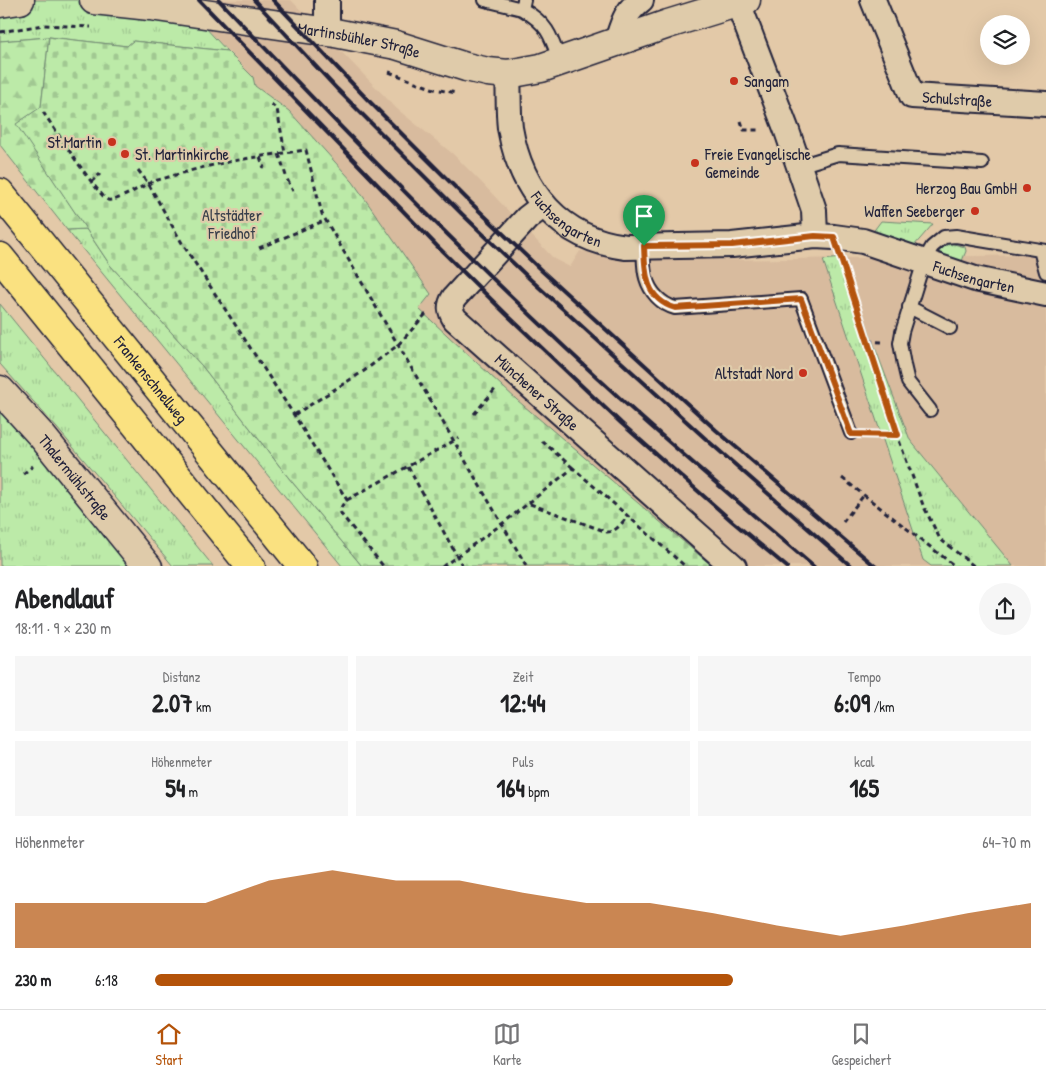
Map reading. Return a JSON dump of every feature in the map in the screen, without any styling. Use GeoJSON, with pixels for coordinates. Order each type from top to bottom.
{"type":"FeatureCollection","features":[{"type":"Feature","properties":{"kind":"highway","name":"Frankenschnellweg"},"geometry":{"type":"LineString","coordinates":[[0,193],[303,566]]}},
{"type":"Feature","properties":{"kind":"highway"},"geometry":{"type":"LineString","coordinates":[[0,257],[251,566]]}},
{"type":"Feature","properties":{"kind":"street"},"geometry":{"type":"LineString","coordinates":[[0,2],[20,0]]}},
{"type":"Feature","properties":{"kind":"street","name":"Martinsbühler Straße"},"geometry":{"type":"LineString","coordinates":[[94,0],[150,6],[327,32],[396,45],[466,67],[508,74],[531,71],[560,62],[740,1]]}},
{"type":"Feature","properties":{"kind":"street"},"geometry":{"type":"LineString","coordinates":[[327,0],[327,32]]}},
{"type":"Feature","properties":{"kind":"street"},"geometry":{"type":"LineString","coordinates":[[618,41],[623,21],[641,0]]}},
{"type":"Feature","properties":{"kind":"street","name":"Schulstraße"},"geometry":{"type":"LineString","coordinates":[[873,0],[912,96],[1046,104]]}},
{"type":"Feature","properties":{"kind":"street"},"geometry":{"type":"LineString","coordinates":[[740,1],[814,210],[825,236]]}},
{"type":"Feature","properties":{"kind":"street","name":"Fuchsengarten"},"geometry":{"type":"LineString","coordinates":[[508,74],[510,127],[522,168],[531,187],[544,205],[561,222],[582,235],[609,245],[626,247],[732,245],[825,236],[864,241],[974,279],[1046,294]]}},
{"type":"Feature","properties":{"kind":"street"},"geometry":{"type":"LineString","coordinates":[[450,308],[454,298],[505,242],[527,218],[544,205]]}},
{"type":"Feature","properties":{"kind":"street","name":"Münchener Straße"},"geometry":{"type":"LineString","coordinates":[[450,308],[455,319],[734,566]]}},
{"type":"Feature","properties":{"kind":"street","name":"Thalermühlstraße"},"geometry":{"type":"LineString","coordinates":[[0,390],[41,435],[148,566]]}},
{"type":"Feature","properties":{"kind":"lane"},"geometry":{"type":"LineString","coordinates":[[484,0],[523,4],[543,24],[550,35],[560,62]]}},
{"type":"Feature","properties":{"kind":"lane"},"geometry":{"type":"LineString","coordinates":[[799,166],[838,154],[982,163]]}},
{"type":"Feature","properties":{"kind":"lane"},"geometry":{"type":"LineString","coordinates":[[930,410],[908,382],[900,343],[924,261],[932,247],[944,237],[956,236],[1043,251],[1046,272]]}},
{"type":"Feature","properties":{"kind":"lane"},"geometry":{"type":"LineString","coordinates":[[644,246],[646,278],[655,294],[667,306],[675,308],[801,299],[851,434]]}},
{"type":"Feature","properties":{"kind":"lane"},"geometry":{"type":"LineString","coordinates":[[909,307],[950,328]]}},
{"type":"Feature","properties":{"kind":"path"},"geometry":{"type":"LineString","coordinates":[[0,32],[43,25],[98,27]]}},
{"type":"Feature","properties":{"kind":"path"},"geometry":{"type":"LineString","coordinates":[[272,104],[277,109],[285,153]]}},
{"type":"Feature","properties":{"kind":"path"},"geometry":{"type":"LineString","coordinates":[[43,112],[102,196],[107,200],[112,200],[148,183],[224,162],[306,150],[322,214],[527,566]]}},
{"type":"Feature","properties":{"kind":"path"},"geometry":{"type":"LineString","coordinates":[[279,154],[293,191]]}},
{"type":"Feature","properties":{"kind":"path"},"geometry":{"type":"LineString","coordinates":[[260,157],[264,168]]}},
{"type":"Feature","properties":{"kind":"path"},"geometry":{"type":"LineString","coordinates":[[138,170],[148,183],[182,243],[347,500]]}},
{"type":"Feature","properties":{"kind":"path"},"geometry":{"type":"LineString","coordinates":[[92,182],[100,174]]}},
{"type":"Feature","properties":{"kind":"path"},"geometry":{"type":"LineString","coordinates":[[259,248],[326,220]]}},
{"type":"Feature","properties":{"kind":"path"},"geometry":{"type":"LineString","coordinates":[[825,236],[923,505],[940,539],[975,566]]}},
{"type":"Feature","properties":{"kind":"path"},"geometry":{"type":"LineString","coordinates":[[294,415],[364,371],[398,345],[425,315],[450,308]]}},
{"type":"Feature","properties":{"kind":"path"},"geometry":{"type":"LineString","coordinates":[[474,414],[512,369]]}},
{"type":"Feature","properties":{"kind":"path"},"geometry":{"type":"LineString","coordinates":[[851,434],[898,435]]}},
{"type":"Feature","properties":{"kind":"path"},"geometry":{"type":"LineString","coordinates":[[384,566],[341,514],[340,508],[342,504],[459,438]]}},
{"type":"Feature","properties":{"kind":"path"},"geometry":{"type":"LineString","coordinates":[[542,441],[686,566]]}},
{"type":"Feature","properties":{"kind":"path"},"geometry":{"type":"LineString","coordinates":[[408,467],[462,566]]}},
{"type":"Feature","properties":{"kind":"path"},"geometry":{"type":"LineString","coordinates":[[442,566],[502,524],[573,468]]}},
{"type":"Feature","properties":{"kind":"path"},"geometry":{"type":"LineString","coordinates":[[842,478],[956,566]]}},
{"type":"Feature","properties":{"kind":"path"},"geometry":{"type":"LineString","coordinates":[[843,522],[864,495]]}},
{"type":"Feature","properties":{"kind":"path"},"geometry":{"type":"LineString","coordinates":[[529,503],[607,532],[615,530],[628,516]]}},
{"type":"Feature","properties":{"kind":"shaded area"},"geometry":{"type":"Polygon","coordinates":[[[180,0],[291,0],[397,109],[453,154],[554,259],[570,267],[580,251],[629,257],[718,260],[1046,255],[1046,566],[712,566],[517,400],[418,309],[431,294],[353,183],[289,111],[255,86],[253,77],[180,0]]]}},
{"type":"Feature","properties":{"kind":"green space"},"geometry":{"type":"Polygon","coordinates":[[[0,0],[180,0],[227,51],[133,41],[127,46],[49,37],[0,41],[0,0]]]}},
{"type":"Feature","properties":{"kind":"green space"},"geometry":{"type":"Polygon","coordinates":[[[49,37],[41,107],[17,124],[86,229],[67,230],[0,145],[0,41],[49,37]]]}},
{"type":"Feature","properties":{"kind":"green space","name":"Altstädter Friedhof"},"geometry":{"type":"Polygon","coordinates":[[[49,37],[127,46],[133,41],[227,51],[253,77],[255,86],[289,111],[353,182],[431,294],[419,309],[517,400],[712,566],[362,566],[288,477],[202,366],[110,265],[16,124],[41,107],[49,37]]]}},
{"type":"Feature","properties":{"kind":"green space"},"geometry":{"type":"Polygon","coordinates":[[[881,221],[933,224],[913,247],[872,233],[881,221]]]}},
{"type":"Feature","properties":{"kind":"green space"},"geometry":{"type":"Polygon","coordinates":[[[86,229],[110,265],[202,366],[288,477],[362,566],[342,566],[67,230],[86,229]]]}},
{"type":"Feature","properties":{"kind":"green space"},"geometry":{"type":"Polygon","coordinates":[[[946,243],[965,247],[966,251],[962,261],[937,255],[946,243]]]}},
{"type":"Feature","properties":{"kind":"green space"},"geometry":{"type":"Polygon","coordinates":[[[841,258],[910,440],[1013,566],[931,566],[923,560],[823,260],[841,258]]]}},
{"type":"Feature","properties":{"kind":"green space"},"geometry":{"type":"Polygon","coordinates":[[[0,304],[213,566],[173,566],[57,428],[0,364],[0,304]]]}},
{"type":"Feature","properties":{"kind":"green space"},"geometry":{"type":"Polygon","coordinates":[[[0,406],[135,566],[0,566],[0,406]]]}},
{"type":"Feature","properties":{"kind":"railway"},"geometry":{"type":"LineString","coordinates":[[199,0],[437,246],[505,313],[621,423],[786,566]]}},
{"type":"Feature","properties":{"kind":"railway"},"geometry":{"type":"LineString","coordinates":[[219,0],[468,255],[571,354],[647,423],[813,566]]}},
{"type":"Feature","properties":{"kind":"railway"},"geometry":{"type":"LineString","coordinates":[[254,0],[337,89],[531,280],[707,440],[851,566]]}},
{"type":"Feature","properties":{"kind":"railway"},"geometry":{"type":"LineString","coordinates":[[273,0],[367,99],[542,271],[716,430],[875,566]]}},
{"type":"Feature","properties":{"kind":"place","name":"Sangam"},"geometry":{"type":"Point","coordinates":[734,81]}},
{"type":"Feature","properties":{"kind":"place","name":"St.Martin"},"geometry":{"type":"Point","coordinates":[112,142]}},
{"type":"Feature","properties":{"kind":"place","name":"St. Martinkirche"},"geometry":{"type":"Point","coordinates":[125,154]}},
{"type":"Feature","properties":{"kind":"place","name":"Freie Evangelische Gemeinde"},"geometry":{"type":"Point","coordinates":[695,163]}},
{"type":"Feature","properties":{"kind":"place","name":"Herzog Bau GmbH"},"geometry":{"type":"Point","coordinates":[1027,188]}},
{"type":"Feature","properties":{"kind":"place","name":"Waffen Seeberger"},"geometry":{"type":"Point","coordinates":[975,211]}},
{"type":"Feature","properties":{"kind":"place","name":"Altstadt Nord"},"geometry":{"type":"Point","coordinates":[803,373]}},
{"type":"Feature","properties":{"kind":"route"},"geometry":{"type":"LineString","coordinates":[[815,236],[834,237],[898,435],[851,434],[801,299],[675,308],[667,306],[661,302],[646,278],[644,246],[732,245],[815,236]]}}]}
